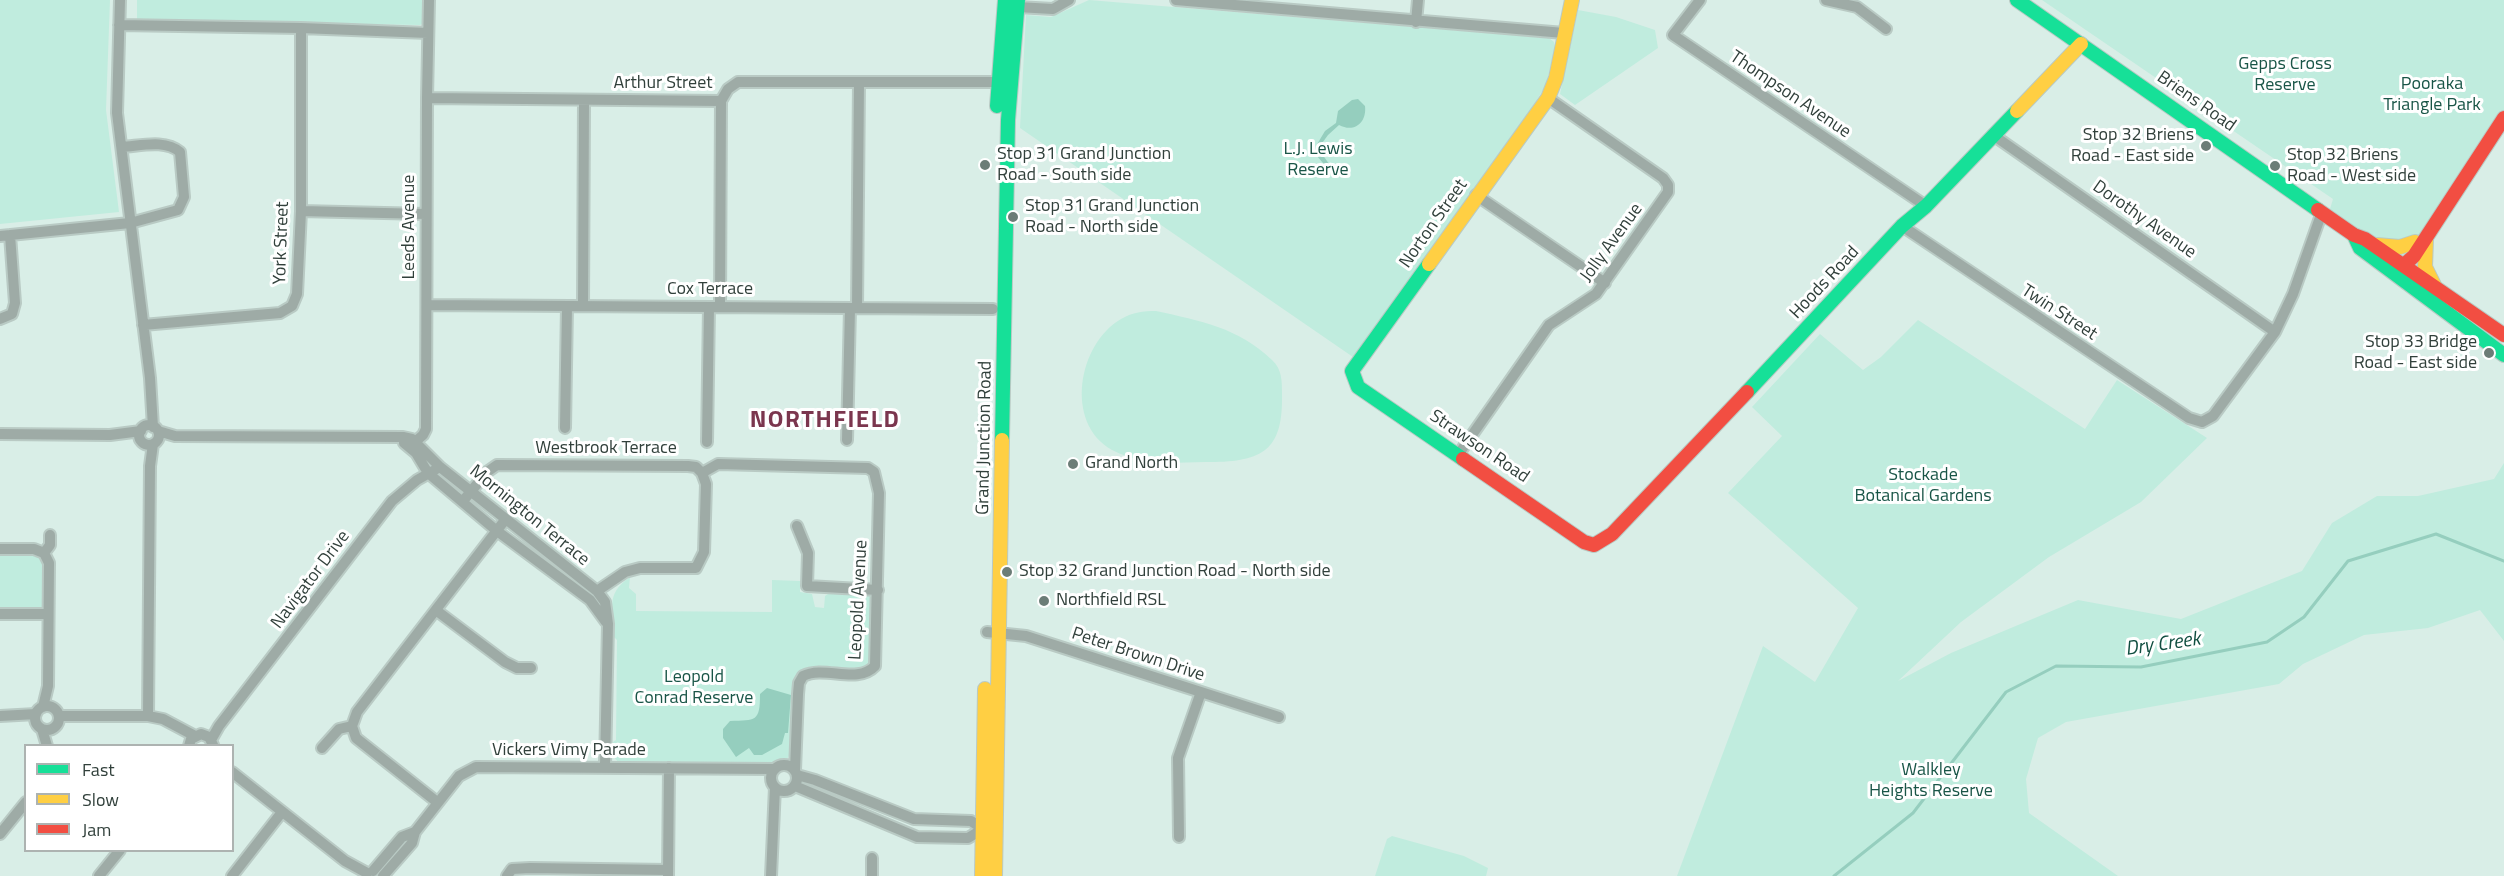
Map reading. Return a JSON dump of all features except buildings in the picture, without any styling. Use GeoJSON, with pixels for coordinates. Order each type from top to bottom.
{"type":"FeatureCollection","features":[{"type":"Feature","properties":{"kind":"main road","name":"Norton Street"},"geometry":{"type":"LineString","coordinates":[[1352,371],[1476,195],[1548,98],[1556,78],[1572,0]]}},
{"type":"Feature","properties":{"kind":"main road","name":"Briens Road"},"geometry":{"type":"LineString","coordinates":[[2017,0],[2354,235],[2365,238],[2375,245],[2401,270]]}},
{"type":"Feature","properties":{"kind":"main road","name":"Grand Junction Road"},"geometry":{"type":"LineString","coordinates":[[994,876],[989,829],[999,309],[999,82],[1011,3]]}},
{"type":"Feature","properties":{"kind":"main road","name":"Grand Junction Road"},"geometry":{"type":"LineString","coordinates":[[999,309],[1011,3]]}},
{"type":"Feature","properties":{"kind":"main road","name":"Hoods Road"},"geometry":{"type":"LineString","coordinates":[[1594,545],[1612,534],[1830,306],[1902,226],[1926,206],[2081,44]]}},
{"type":"Feature","properties":{"kind":"main road"},"geometry":{"type":"LineString","coordinates":[[2401,270],[2412,259],[2421,240],[2504,118]]}},
{"type":"Feature","properties":{"kind":"main road","name":"Briens Road"},"geometry":{"type":"LineString","coordinates":[[2354,235],[2360,248],[2401,270]]}},
{"type":"Feature","properties":{"kind":"main road"},"geometry":{"type":"LineString","coordinates":[[2375,245],[2400,247],[2421,240]]}},
{"type":"Feature","properties":{"kind":"main road"},"geometry":{"type":"LineString","coordinates":[[2421,240],[2424,264],[2434,286]]}},
{"type":"Feature","properties":{"kind":"main road"},"geometry":{"type":"LineString","coordinates":[[2401,270],[2434,286],[2504,335]]}},
{"type":"Feature","properties":{"kind":"main road"},"geometry":{"type":"LineString","coordinates":[[2401,270],[2504,355]]}},
{"type":"Feature","properties":{"kind":"main road","name":"Strawson Road"},"geometry":{"type":"LineString","coordinates":[[1352,371],[1358,387],[1584,542],[1594,545]]}},
{"type":"Feature","properties":{"kind":"main road","name":"Grand Junction Road"},"geometry":{"type":"LineString","coordinates":[[982,876],[989,829]]}},
{"type":"Feature","properties":{"kind":"street","name":"Leeds Avenue"},"geometry":{"type":"LineString","coordinates":[[412,444],[423,435],[426,429],[429,0]]}},
{"type":"Feature","properties":{"kind":"street"},"geometry":{"type":"LineString","coordinates":[[1011,3],[1053,9],[1069,0]]}},
{"type":"Feature","properties":{"kind":"street"},"geometry":{"type":"LineString","coordinates":[[1176,0],[1564,33]]}},
{"type":"Feature","properties":{"kind":"street"},"geometry":{"type":"LineString","coordinates":[[1416,22],[1418,0]]}},
{"type":"Feature","properties":{"kind":"street","name":"Thompson Avenue"},"geometry":{"type":"LineString","coordinates":[[1700,0],[1673,35],[1926,206]]}},
{"type":"Feature","properties":{"kind":"street"},"geometry":{"type":"LineString","coordinates":[[1826,0],[1857,7],[1886,29]]}},
{"type":"Feature","properties":{"kind":"street"},"geometry":{"type":"LineString","coordinates":[[119,1],[117,103],[150,405],[148,716]]}},
{"type":"Feature","properties":{"kind":"street"},"geometry":{"type":"LineString","coordinates":[[119,25],[428,33]]}},
{"type":"Feature","properties":{"kind":"street","name":"York Street"},"geometry":{"type":"LineString","coordinates":[[143,325],[280,312],[292,306],[297,294],[301,211],[301,28]]}},
{"type":"Feature","properties":{"kind":"street","name":"Arthur Street"},"geometry":{"type":"LineString","coordinates":[[427,99],[721,101],[728,89],[738,82],[999,82]]}},
{"type":"Feature","properties":{"kind":"street"},"geometry":{"type":"LineString","coordinates":[[847,440],[859,82]]}},
{"type":"Feature","properties":{"kind":"street","name":"Jolly Avenue"},"geometry":{"type":"LineString","coordinates":[[1458,454],[1549,325],[1587,301],[1605,283],[1668,192],[1668,184],[1663,178],[1548,98]]}},
{"type":"Feature","properties":{"kind":"street"},"geometry":{"type":"LineString","coordinates":[[583,306],[584,101]]}},
{"type":"Feature","properties":{"kind":"street"},"geometry":{"type":"LineString","coordinates":[[707,442],[721,101]]}},
{"type":"Feature","properties":{"kind":"street","name":"Dorothy Avenue"},"geometry":{"type":"LineString","coordinates":[[1994,135],[2275,332]]}},
{"type":"Feature","properties":{"kind":"street"},"geometry":{"type":"LineString","coordinates":[[0,319],[12,314],[15,303],[5,236],[130,223],[178,210],[184,197],[180,152],[173,146],[164,144],[122,147]]}},
{"type":"Feature","properties":{"kind":"street"},"geometry":{"type":"LineString","coordinates":[[1476,195],[1605,283]]}},
{"type":"Feature","properties":{"kind":"street"},"geometry":{"type":"LineString","coordinates":[[301,211],[426,214]]}},
{"type":"Feature","properties":{"kind":"street"},"geometry":{"type":"LineString","coordinates":[[2275,332],[2293,294],[2322,212]]}},
{"type":"Feature","properties":{"kind":"street","name":"Twin Street"},"geometry":{"type":"LineString","coordinates":[[1902,226],[2195,421],[2202,422],[2213,416],[2275,332]]}},
{"type":"Feature","properties":{"kind":"street","name":"Cox Terrace"},"geometry":{"type":"LineString","coordinates":[[428,305],[999,309]]}},
{"type":"Feature","properties":{"kind":"street"},"geometry":{"type":"LineString","coordinates":[[565,428],[567,306]]}},
{"type":"Feature","properties":{"kind":"street"},"geometry":{"type":"LineString","coordinates":[[0,434],[386,438],[412,444]]}},
{"type":"Feature","properties":{"kind":"street","name":"Mornington Terrace"},"geometry":{"type":"LineString","coordinates":[[412,444],[597,591],[605,602],[608,624],[605,766]]}},
{"type":"Feature","properties":{"kind":"street","name":"Mornington Terrace"},"geometry":{"type":"LineString","coordinates":[[412,444],[428,473],[497,531],[590,600],[608,624]]}},
{"type":"Feature","properties":{"kind":"street","name":"Leopold Avenue"},"geometry":{"type":"LineString","coordinates":[[702,473],[718,464],[868,468],[874,472],[879,493],[875,666],[870,672],[862,674],[817,672],[803,676],[799,683],[794,780]]}},
{"type":"Feature","properties":{"kind":"street","name":"Westbrook Terrace"},"geometry":{"type":"LineString","coordinates":[[463,501],[487,472],[497,465],[688,466],[696,467],[702,473]]}},
{"type":"Feature","properties":{"kind":"street","name":"Navigator Drive"},"geometry":{"type":"LineString","coordinates":[[200,741],[219,726],[392,501],[428,473],[440,467]]}},
{"type":"Feature","properties":{"kind":"street"},"geometry":{"type":"LineString","coordinates":[[597,591],[625,572],[640,568],[696,568],[704,552],[706,484],[702,473]]}},
{"type":"Feature","properties":{"kind":"street"},"geometry":{"type":"LineString","coordinates":[[437,802],[356,738],[352,726],[357,712],[505,520]]}},
{"type":"Feature","properties":{"kind":"street"},"geometry":{"type":"LineString","coordinates":[[797,526],[808,553],[807,586],[878,590]]}},
{"type":"Feature","properties":{"kind":"street"},"geometry":{"type":"LineString","coordinates":[[44,553],[50,545],[50,535]]}},
{"type":"Feature","properties":{"kind":"street"},"geometry":{"type":"LineString","coordinates":[[0,549],[34,549],[44,553],[49,563],[47,744]]}},
{"type":"Feature","properties":{"kind":"street"},"geometry":{"type":"LineString","coordinates":[[436,610],[505,662],[517,668],[531,668]]}},
{"type":"Feature","properties":{"kind":"street"},"geometry":{"type":"LineString","coordinates":[[0,614],[48,615]]}},
{"type":"Feature","properties":{"kind":"street","name":"Peter Brown Drive"},"geometry":{"type":"LineString","coordinates":[[993,632],[1026,636],[1279,717]]}},
{"type":"Feature","properties":{"kind":"street"},"geometry":{"type":"LineString","coordinates":[[1179,837],[1178,758],[1201,692]]}},
{"type":"Feature","properties":{"kind":"street"},"geometry":{"type":"LineString","coordinates":[[6,716],[47,719],[157,717],[200,741]]}},
{"type":"Feature","properties":{"kind":"street"},"geometry":{"type":"LineString","coordinates":[[322,748],[339,729],[352,726]]}},
{"type":"Feature","properties":{"kind":"street","name":"Leopold Avenue"},"geometry":{"type":"LineString","coordinates":[[776,775],[795,745]]}},
{"type":"Feature","properties":{"kind":"street","name":"Vickers Vimy Parade"},"geometry":{"type":"LineString","coordinates":[[371,875],[402,837],[414,832],[459,777],[476,767],[605,766],[753,771],[776,775]]}},
{"type":"Feature","properties":{"kind":"street"},"geometry":{"type":"LineString","coordinates":[[776,775],[789,766],[794,780],[917,837],[968,838],[989,829]]}},
{"type":"Feature","properties":{"kind":"street"},"geometry":{"type":"LineString","coordinates":[[507,876],[512,869],[530,868],[668,873],[669,768]]}},
{"type":"Feature","properties":{"kind":"street"},"geometry":{"type":"LineString","coordinates":[[234,774],[345,861],[371,875]]}},
{"type":"Feature","properties":{"kind":"street"},"geometry":{"type":"LineString","coordinates":[[776,775],[781,791],[794,780],[815,780],[914,819],[971,821],[989,829]]}},
{"type":"Feature","properties":{"kind":"street"},"geometry":{"type":"LineString","coordinates":[[771,876],[771,828],[776,775]]}},
{"type":"Feature","properties":{"kind":"street"},"geometry":{"type":"LineString","coordinates":[[774,810],[794,780]]}},
{"type":"Feature","properties":{"kind":"street"},"geometry":{"type":"LineString","coordinates":[[0,834],[24,804]]}},
{"type":"Feature","properties":{"kind":"street"},"geometry":{"type":"LineString","coordinates":[[232,876],[282,813]]}},
{"type":"Feature","properties":{"kind":"street"},"geometry":{"type":"LineString","coordinates":[[99,876],[118,852]]}},
{"type":"Feature","properties":{"kind":"street"},"geometry":{"type":"LineString","coordinates":[[872,858],[872,876]]}},
{"type":"Feature","properties":{"kind":"green space"},"geometry":{"type":"Polygon","coordinates":[[[0,0],[110,0],[106,110],[119,212],[0,224],[0,0]]]}},
{"type":"Feature","properties":{"kind":"green space"},"geometry":{"type":"Polygon","coordinates":[[[137,0],[428,0],[425,23],[420,25],[137,20],[137,0]]]}},
{"type":"Feature","properties":{"kind":"green space","name":"L.J. Lewis Reserve"},"geometry":{"type":"Polygon","coordinates":[[[1089,0],[1549,38],[1554,42],[1555,48],[1546,85],[1533,106],[1353,357],[1020,128],[1026,15],[1051,17],[1089,0]]]}},
{"type":"Feature","properties":{"kind":"green space"},"geometry":{"type":"Polygon","coordinates":[[[2042,0],[2504,0],[2504,120],[2415,242],[2395,247],[2327,219],[2333,199],[2042,0]]]}},
{"type":"Feature","properties":{"kind":"green space"},"geometry":{"type":"Polygon","coordinates":[[[1578,10],[1616,17],[1655,30],[1658,48],[1575,105],[1560,94],[1578,10]]]}},
{"type":"Feature","properties":{"kind":"green space"},"geometry":{"type":"Polygon","coordinates":[[[1156,311],[1203,322],[1232,333],[1259,349],[1275,364],[1280,371],[1282,412],[1275,438],[1259,454],[1233,461],[1150,461],[1112,450],[1097,438],[1087,422],[1082,403],[1082,384],[1095,346],[1106,331],[1121,319],[1138,312],[1156,311]]]}},
{"type":"Feature","properties":{"kind":"green space"},"geometry":{"type":"Polygon","coordinates":[[[1918,320],[2085,429],[2117,380],[2207,438],[2141,502],[2049,557],[1961,622],[1898,681],[1951,653],[2078,600],[2181,619],[2302,571],[2332,523],[2377,496],[2418,496],[2494,479],[2504,463],[2504,641],[2480,610],[2428,628],[2364,635],[2303,664],[2279,684],[2066,722],[2038,738],[2026,779],[2029,813],[2118,876],[1677,876],[1763,646],[1815,682],[1858,608],[1728,493],[1782,436],[1752,407],[1820,334],[1863,370],[1881,357],[1918,320]]]}},
{"type":"Feature","properties":{"kind":"green space"},"geometry":{"type":"Polygon","coordinates":[[[0,555],[26,555],[40,559],[47,571],[45,609],[0,613],[0,555]]]}},
{"type":"Feature","properties":{"kind":"green space","name":"Leopold Conrad Reserve"},"geometry":{"type":"Polygon","coordinates":[[[630,577],[629,588],[636,594],[636,611],[772,612],[772,580],[800,581],[800,592],[812,594],[815,607],[824,608],[825,596],[831,592],[869,594],[872,596],[872,662],[861,670],[804,672],[792,752],[784,763],[774,767],[619,763],[613,756],[613,742],[616,740],[617,640],[614,637],[612,603],[617,590],[630,577]]]}},
{"type":"Feature","properties":{"kind":"green space"},"geometry":{"type":"Polygon","coordinates":[[[1392,836],[1464,856],[1488,868],[1486,876],[1375,876],[1387,839],[1392,836]]]}},
{"type":"Feature","properties":{"kind":"shaded area"},"geometry":{"type":"Polygon","coordinates":[[[1358,99],[1365,106],[1362,122],[1350,128],[1339,125],[1320,146],[1322,154],[1332,168],[1328,169],[1317,156],[1316,146],[1325,131],[1336,123],[1338,111],[1352,100],[1358,99]]]}},
{"type":"Feature","properties":{"kind":"shaded area"},"geometry":{"type":"Polygon","coordinates":[[[767,688],[791,695],[788,733],[785,733],[782,744],[762,755],[754,755],[749,748],[736,757],[723,738],[723,729],[730,721],[755,718],[759,710],[760,694],[767,688]]]}},
{"type":"Feature","properties":{"kind":"waterway","name":"Dry Creek"},"geometry":{"type":"LineString","coordinates":[[1834,876],[1913,813],[2006,692],[2056,666],[2141,667],[2267,642],[2304,617],[2348,561],[2436,534],[2504,561]]}},
{"type":"Feature","properties":{"kind":"traffic: fast"},"geometry":{"type":"LineString","coordinates":[[997,106],[1005,0]]}},
{"type":"Feature","properties":{"kind":"traffic: fast"},"geometry":{"type":"LineString","coordinates":[[1002,440],[1008,120],[1018,0]]}},
{"type":"Feature","properties":{"kind":"traffic: fast"},"geometry":{"type":"LineString","coordinates":[[2017,0],[2318,210]]}},
{"type":"Feature","properties":{"kind":"traffic: fast"},"geometry":{"type":"LineString","coordinates":[[1747,392],[1902,226],[1926,206],[2017,111]]}},
{"type":"Feature","properties":{"kind":"traffic: fast"},"geometry":{"type":"LineString","coordinates":[[2354,235],[2360,248],[2504,355]]}},
{"type":"Feature","properties":{"kind":"traffic: fast"},"geometry":{"type":"LineString","coordinates":[[1429,264],[1352,371],[1358,387],[1463,459]]}},
{"type":"Feature","properties":{"kind":"traffic: slow"},"geometry":{"type":"LineString","coordinates":[[1429,264],[1548,98],[1556,78],[1572,0]]}},
{"type":"Feature","properties":{"kind":"traffic: slow"},"geometry":{"type":"LineString","coordinates":[[2017,111],[2081,44]]}},
{"type":"Feature","properties":{"kind":"traffic: slow"},"geometry":{"type":"LineString","coordinates":[[2426,240],[2425,267],[2434,285]]}},
{"type":"Feature","properties":{"kind":"traffic: slow"},"geometry":{"type":"LineString","coordinates":[[2377,245],[2400,247],[2415,242]]}},
{"type":"Feature","properties":{"kind":"traffic: slow"},"geometry":{"type":"LineString","coordinates":[[995,876],[1002,440]]}},
{"type":"Feature","properties":{"kind":"traffic: slow"},"geometry":{"type":"LineString","coordinates":[[982,876],[985,689]]}},
{"type":"Feature","properties":{"kind":"traffic: jam"},"geometry":{"type":"LineString","coordinates":[[2404,265],[2414,256],[2504,118]]}},
{"type":"Feature","properties":{"kind":"traffic: jam"},"geometry":{"type":"LineString","coordinates":[[2318,210],[2354,235],[2365,239],[2504,335]]}},
{"type":"Feature","properties":{"kind":"traffic: jam"},"geometry":{"type":"LineString","coordinates":[[1463,459],[1584,542],[1594,545],[1612,534],[1747,392]]}},
{"type":"Feature","properties":{"kind":"place","name":"Stop 32 Briens Road - East side"},"geometry":{"type":"Point","coordinates":[2206,146]}},
{"type":"Feature","properties":{"kind":"place","name":"Stop 31 Grand Junction Road - South side"},"geometry":{"type":"Point","coordinates":[985,165]}},
{"type":"Feature","properties":{"kind":"place","name":"Stop 32 Briens Road - West side"},"geometry":{"type":"Point","coordinates":[2275,166]}},
{"type":"Feature","properties":{"kind":"place","name":"Stop 31 Grand Junction Road - North side"},"geometry":{"type":"Point","coordinates":[1013,217]}},
{"type":"Feature","properties":{"kind":"place","name":"Stop 33 Bridge Road - East side"},"geometry":{"type":"Point","coordinates":[2489,353]}},
{"type":"Feature","properties":{"kind":"place","name":"Grand North"},"geometry":{"type":"Point","coordinates":[1073,464]}},
{"type":"Feature","properties":{"kind":"place","name":"Stop 32 Grand Junction Road - North side"},"geometry":{"type":"Point","coordinates":[1007,572]}},
{"type":"Feature","properties":{"kind":"place","name":"Northfield RSL"},"geometry":{"type":"Point","coordinates":[1044,601]}},
{"type":"Feature","properties":{"kind":"district","name":"NORTHFIELD"},"geometry":{"type":"Point","coordinates":[825,421]}},
{"type":"Feature","properties":{"kind":"park label","name":"Gepps Cross Reserve"},"geometry":{"type":"Point","coordinates":[2285,76]}},
{"type":"Feature","properties":{"kind":"park label","name":"Pooraka Triangle Park"},"geometry":{"type":"Point","coordinates":[2432,95]}},
{"type":"Feature","properties":{"kind":"park label","name":"Stockade Botanical Gardens"},"geometry":{"type":"Point","coordinates":[1923,486]}},
{"type":"Feature","properties":{"kind":"park label","name":"Walkley Heights Reserve"},"geometry":{"type":"Point","coordinates":[1931,781]}}]}
